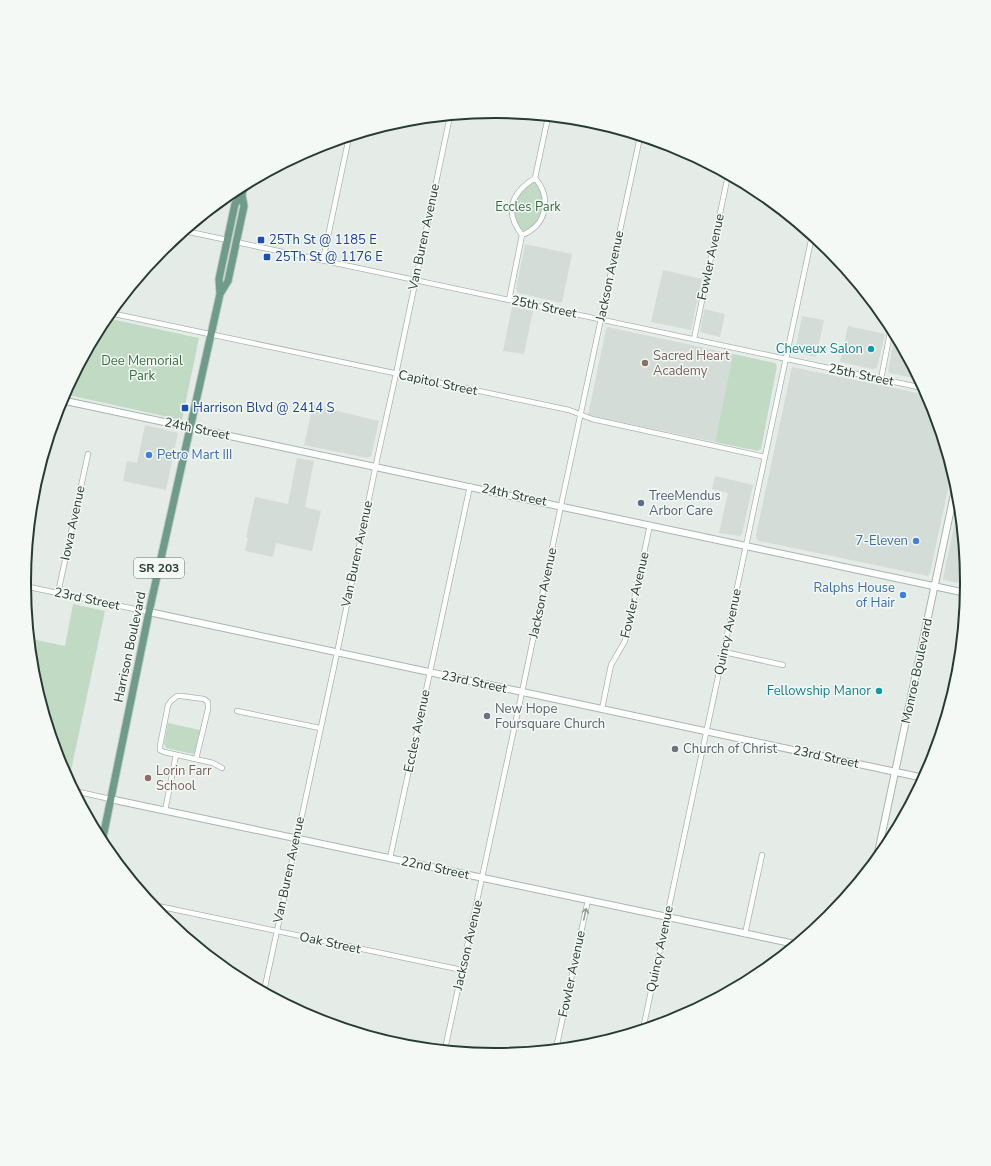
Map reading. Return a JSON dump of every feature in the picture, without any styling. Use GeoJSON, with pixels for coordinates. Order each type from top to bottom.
{"type":"FeatureCollection","features":[{"type":"Feature","properties":{"kind":"main road"},"geometry":{"type":"LineString","coordinates":[[220,294],[230,247],[227,240],[235,204],[242,195]]}},
{"type":"Feature","properties":{"kind":"main road","name":"Harrison Boulevard"},"geometry":{"type":"LineString","coordinates":[[104,832],[149,612],[220,294],[228,281],[236,242],[234,235],[242,195]]}},
{"type":"Feature","properties":{"kind":"street","name":"Van Buren Avenue"},"geometry":{"type":"LineString","coordinates":[[265,986],[449,121]]}},
{"type":"Feature","properties":{"kind":"street"},"geometry":{"type":"LineString","coordinates":[[509,300],[522,235],[512,218],[511,212],[513,200],[520,190],[535,178],[547,121]]}},
{"type":"Feature","properties":{"kind":"street","name":"Jackson Avenue"},"geometry":{"type":"LineString","coordinates":[[446,1045],[639,141]]}},
{"type":"Feature","properties":{"kind":"street"},"geometry":{"type":"LineString","coordinates":[[323,260],[348,142]]}},
{"type":"Feature","properties":{"kind":"street"},"geometry":{"type":"LineString","coordinates":[[522,235],[529,232],[537,225],[545,207],[543,192],[540,184],[535,178]]}},
{"type":"Feature","properties":{"kind":"street","name":"Fowler Avenue"},"geometry":{"type":"LineString","coordinates":[[694,339],[727,180]]}},
{"type":"Feature","properties":{"kind":"street"},"geometry":{"type":"LineString","coordinates":[[191,232],[227,240]]}},
{"type":"Feature","properties":{"kind":"street","name":"25th Street"},"geometry":{"type":"LineString","coordinates":[[236,242],[916,387]]}},
{"type":"Feature","properties":{"kind":"street","name":"Quincy Avenue"},"geometry":{"type":"LineString","coordinates":[[644,1023],[811,242]]}},
{"type":"Feature","properties":{"kind":"street","name":"Capitol Street"},"geometry":{"type":"LineString","coordinates":[[117,314],[570,410],[592,419],[765,457]]}},
{"type":"Feature","properties":{"kind":"street"},"geometry":{"type":"LineString","coordinates":[[881,379],[889,337]]}},
{"type":"Feature","properties":{"kind":"street","name":"24th Street"},"geometry":{"type":"LineString","coordinates":[[68,401],[561,505],[960,592]]}},
{"type":"Feature","properties":{"kind":"street","name":"Iowa Avenue"},"geometry":{"type":"LineString","coordinates":[[58,593],[88,454]]}},
{"type":"Feature","properties":{"kind":"street","name":"Eccles Avenue"},"geometry":{"type":"LineString","coordinates":[[390,858],[470,486]]}},
{"type":"Feature","properties":{"kind":"street","name":"Monroe Boulevard"},"geometry":{"type":"LineString","coordinates":[[880,844],[953,501]]}},
{"type":"Feature","properties":{"kind":"street","name":"Fowler Avenue"},"geometry":{"type":"LineString","coordinates":[[602,709],[611,665],[625,642],[650,525]]}},
{"type":"Feature","properties":{"kind":"street","name":"23rd Street"},"geometry":{"type":"LineString","coordinates":[[31,587],[917,777]]}},
{"type":"Feature","properties":{"kind":"street"},"geometry":{"type":"LineString","coordinates":[[724,652],[783,665]]}},
{"type":"Feature","properties":{"kind":"street"},"geometry":{"type":"LineString","coordinates":[[196,759],[208,708],[208,702],[204,699],[177,696],[168,704],[160,748],[164,752],[213,763],[222,768]]}},
{"type":"Feature","properties":{"kind":"street"},"geometry":{"type":"LineString","coordinates":[[237,711],[320,728]]}},
{"type":"Feature","properties":{"kind":"street"},"geometry":{"type":"LineString","coordinates":[[165,811],[176,755]]}},
{"type":"Feature","properties":{"kind":"street","name":"22nd Street"},"geometry":{"type":"LineString","coordinates":[[81,792],[789,943]]}},
{"type":"Feature","properties":{"kind":"street"},"geometry":{"type":"LineString","coordinates":[[745,934],[762,854]]}},
{"type":"Feature","properties":{"kind":"street","name":"Fowler Avenue"},"geometry":{"type":"LineString","coordinates":[[557,1044],[588,900]]}},
{"type":"Feature","properties":{"kind":"street","name":"Oak Street"},"geometry":{"type":"LineString","coordinates":[[164,908],[462,970]]}},
{"type":"Feature","properties":{"kind":"shaded area"},"geometry":{"type":"Polygon","coordinates":[[[525,244],[572,254],[562,303],[517,292],[516,289],[525,244]]]}},
{"type":"Feature","properties":{"kind":"shaded area"},"geometry":{"type":"Polygon","coordinates":[[[663,270],[702,279],[691,330],[651,322],[663,270]]]}},
{"type":"Feature","properties":{"kind":"shaded area"},"geometry":{"type":"Polygon","coordinates":[[[512,307],[533,311],[524,354],[503,351],[512,307]]]}},
{"type":"Feature","properties":{"kind":"shaded area"},"geometry":{"type":"Polygon","coordinates":[[[704,309],[725,314],[720,337],[700,332],[704,309]]]}},
{"type":"Feature","properties":{"kind":"shaded area"},"geometry":{"type":"Polygon","coordinates":[[[802,316],[824,320],[816,357],[797,353],[795,351],[802,316]]]}},
{"type":"Feature","properties":{"kind":"shaded area"},"geometry":{"type":"Polygon","coordinates":[[[848,326],[885,334],[877,368],[872,369],[840,362],[848,326]]]}},
{"type":"Feature","properties":{"kind":"shaded area"},"geometry":{"type":"Polygon","coordinates":[[[608,327],[733,354],[715,442],[588,415],[606,329],[608,327]]]}},
{"type":"Feature","properties":{"kind":"shaded area"},"geometry":{"type":"Polygon","coordinates":[[[893,343],[912,378],[890,373],[888,371],[893,343]]]}},
{"type":"Feature","properties":{"kind":"shaded area"},"geometry":{"type":"Polygon","coordinates":[[[792,367],[919,393],[935,434],[949,484],[930,573],[928,576],[759,541],[756,538],[792,367]]]}},
{"type":"Feature","properties":{"kind":"shaded area"},"geometry":{"type":"Polygon","coordinates":[[[313,405],[379,421],[371,456],[367,458],[304,445],[313,405]]]}},
{"type":"Feature","properties":{"kind":"shaded area"},"geometry":{"type":"Polygon","coordinates":[[[145,425],[178,433],[166,490],[123,481],[127,461],[137,463],[145,425]]]}},
{"type":"Feature","properties":{"kind":"shaded area"},"geometry":{"type":"Polygon","coordinates":[[[297,458],[314,461],[305,507],[321,511],[312,551],[276,543],[273,557],[245,551],[248,538],[246,537],[255,497],[288,504],[297,458]]]}},
{"type":"Feature","properties":{"kind":"shaded area"},"geometry":{"type":"Polygon","coordinates":[[[715,476],[753,485],[742,534],[740,536],[719,533],[728,493],[712,489],[715,476]]]}},
{"type":"Feature","properties":{"kind":"shaded area"},"geometry":{"type":"Polygon","coordinates":[[[956,519],[960,583],[944,580],[943,578],[956,519]]]}},
{"type":"Feature","properties":{"kind":"green space","name":"Eccles Park"},"geometry":{"type":"Polygon","coordinates":[[[532,183],[535,183],[542,196],[541,213],[535,224],[523,231],[515,219],[515,206],[521,193],[532,183]]]}},
{"type":"Feature","properties":{"kind":"green space","name":"Dee Memorial Park"},"geometry":{"type":"Polygon","coordinates":[[[113,319],[199,338],[182,420],[71,395],[93,351],[113,319]]]}},
{"type":"Feature","properties":{"kind":"green space"},"geometry":{"type":"Polygon","coordinates":[[[733,354],[775,363],[777,366],[761,449],[758,451],[715,442],[733,354]]]}},
{"type":"Feature","properties":{"kind":"green space"},"geometry":{"type":"Polygon","coordinates":[[[73,604],[105,611],[71,771],[66,761],[47,703],[40,674],[35,640],[65,646],[73,604]]]}},
{"type":"Feature","properties":{"kind":"green space"},"geometry":{"type":"Polygon","coordinates":[[[168,723],[200,730],[193,754],[166,748],[164,744],[168,723]]]}},
{"type":"Feature","properties":{"kind":"place","name":"25Th St @ 1185 E"},"geometry":{"type":"Point","coordinates":[261,240]}},
{"type":"Feature","properties":{"kind":"place","name":"25Th St @ 1176 E"},"geometry":{"type":"Point","coordinates":[267,257]}},
{"type":"Feature","properties":{"kind":"place","name":"Cheveux Salon"},"geometry":{"type":"Point","coordinates":[871,349]}},
{"type":"Feature","properties":{"kind":"place","name":"Sacred Heart Academy"},"geometry":{"type":"Point","coordinates":[645,363]}},
{"type":"Feature","properties":{"kind":"place","name":"Harrison Blvd @ 2414 S"},"geometry":{"type":"Point","coordinates":[185,408]}},
{"type":"Feature","properties":{"kind":"place","name":"Petro Mart III"},"geometry":{"type":"Point","coordinates":[149,455]}},
{"type":"Feature","properties":{"kind":"place","name":"TreeMendus Arbor Care"},"geometry":{"type":"Point","coordinates":[641,503]}},
{"type":"Feature","properties":{"kind":"place","name":"7-Eleven"},"geometry":{"type":"Point","coordinates":[916,541]}},
{"type":"Feature","properties":{"kind":"place","name":"Ralphs House of Hair"},"geometry":{"type":"Point","coordinates":[903,595]}},
{"type":"Feature","properties":{"kind":"place","name":"Fellowship Manor"},"geometry":{"type":"Point","coordinates":[879,691]}},
{"type":"Feature","properties":{"kind":"place","name":"New Hope Foursquare Church"},"geometry":{"type":"Point","coordinates":[487,716]}},
{"type":"Feature","properties":{"kind":"place","name":"Church of Christ"},"geometry":{"type":"Point","coordinates":[675,749]}},
{"type":"Feature","properties":{"kind":"place","name":"Lorin Farr School"},"geometry":{"type":"Point","coordinates":[148,778]}}]}
